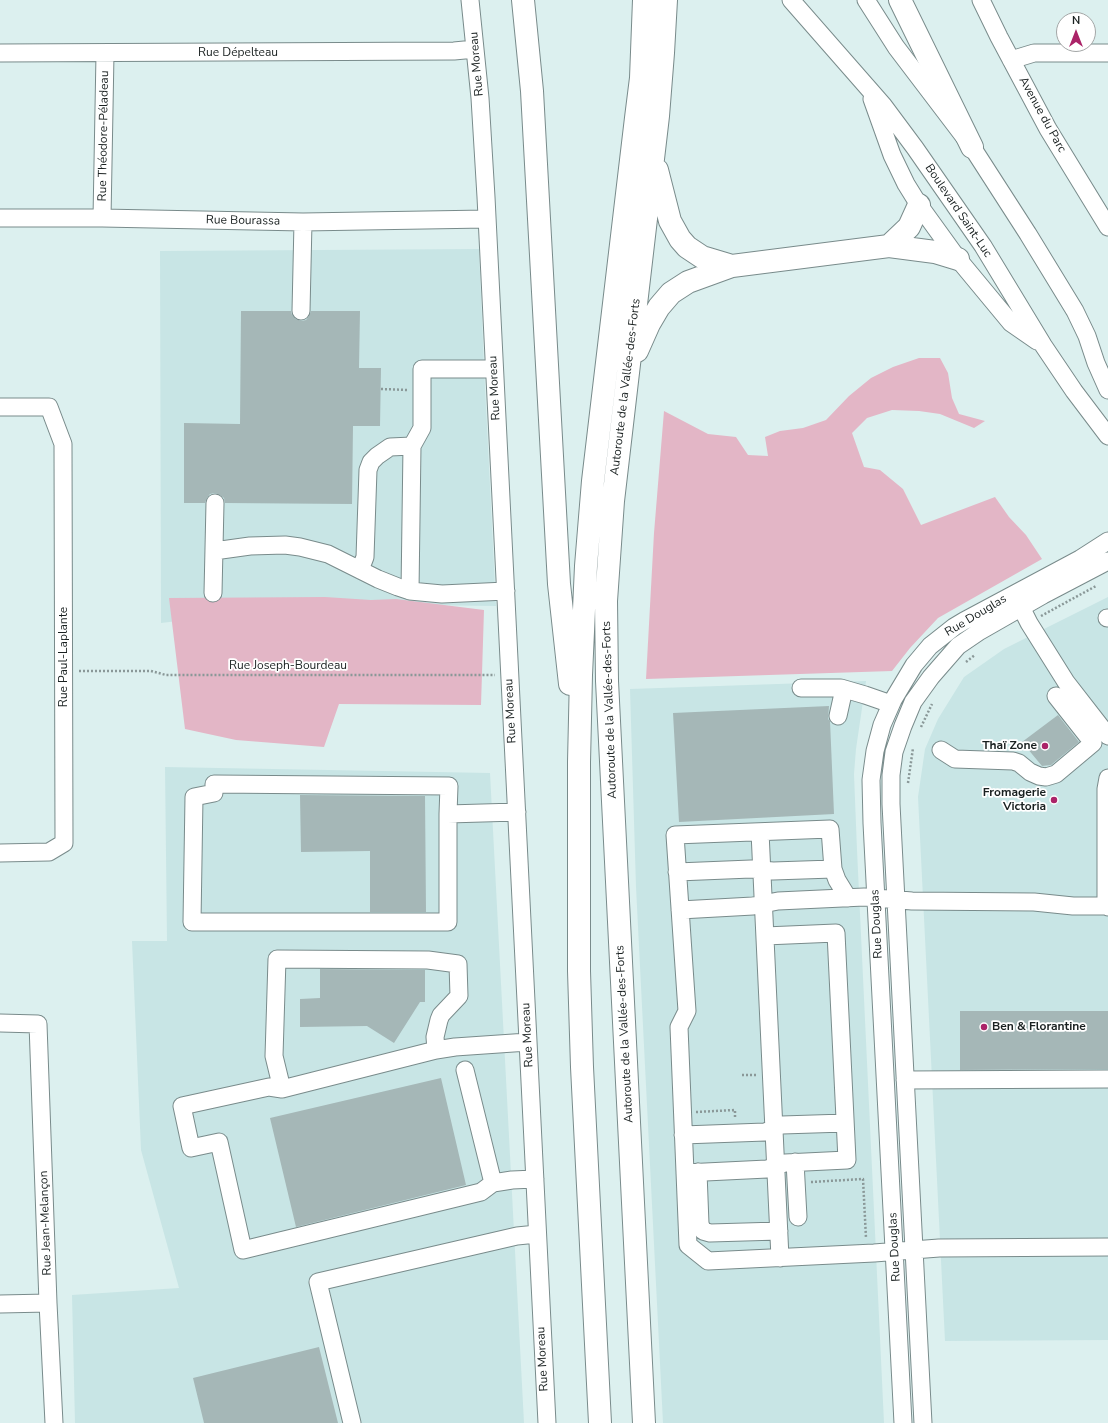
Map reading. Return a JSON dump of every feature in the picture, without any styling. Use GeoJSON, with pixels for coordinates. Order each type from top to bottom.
{"type":"FeatureCollection","features":[{"type":"Feature","properties":{"kind":"highway"},"geometry":{"type":"LineString","coordinates":[[522,0],[532,91],[559,584],[579,762]]}},
{"type":"Feature","properties":{"kind":"highway","name":"Autoroute de la Vallée-des-Forts"},"geometry":{"type":"LineString","coordinates":[[600,1423],[580,1022],[578,896],[579,762],[584,596],[596,444],[642,63],[644,0]]}},
{"type":"Feature","properties":{"kind":"highway","name":"Autoroute de la Vallée-des-Forts"},"geometry":{"type":"LineString","coordinates":[[644,1423],[606,662],[606,602],[610,531],[654,155],[663,59],[666,0]]}},
{"type":"Feature","properties":{"kind":"highway"},"geometry":{"type":"LineString","coordinates":[[900,0],[972,147]]}},
{"type":"Feature","properties":{"kind":"highway"},"geometry":{"type":"LineString","coordinates":[[654,155],[670,221],[680,239],[687,247],[702,257],[732,266]]}},
{"type":"Feature","properties":{"kind":"highway"},"geometry":{"type":"LineString","coordinates":[[888,246],[909,227],[919,205]]}},
{"type":"Feature","properties":{"kind":"highway"},"geometry":{"type":"LineString","coordinates":[[628,372],[649,324],[664,300],[675,290],[688,282],[732,266],[888,246],[935,252],[958,259]]}},
{"type":"Feature","properties":{"kind":"street","name":"Rue Moreau"},"geometry":{"type":"LineString","coordinates":[[470,0],[476,49],[482,125],[546,1423]]}},
{"type":"Feature","properties":{"kind":"street","name":"Boulevard Saint-Luc"},"geometry":{"type":"LineString","coordinates":[[791,0],[883,105],[915,148],[983,246],[1042,345],[1108,436]]}},
{"type":"Feature","properties":{"kind":"street"},"geometry":{"type":"LineString","coordinates":[[866,0],[896,47],[972,147],[1072,306],[1087,336],[1096,363],[1108,390]]}},
{"type":"Feature","properties":{"kind":"street","name":"Avenue du Parc"},"geometry":{"type":"LineString","coordinates":[[981,0],[1048,129],[1108,227]]}},
{"type":"Feature","properties":{"kind":"street","name":"Rue Dépelteau"},"geometry":{"type":"LineString","coordinates":[[0,54],[454,51],[476,49]]}},
{"type":"Feature","properties":{"kind":"street"},"geometry":{"type":"LineString","coordinates":[[1011,60],[1034,53],[1108,53]]}},
{"type":"Feature","properties":{"kind":"street","name":"Rue Théodore-Péladeau"},"geometry":{"type":"LineString","coordinates":[[102,218],[106,54]]}},
{"type":"Feature","properties":{"kind":"street"},"geometry":{"type":"LineString","coordinates":[[867,86],[892,155],[906,184],[919,205],[958,259],[1011,323],[1042,345]]}},
{"type":"Feature","properties":{"kind":"street","name":"Rue Bourassa"},"geometry":{"type":"LineString","coordinates":[[0,218],[102,218],[303,222],[486,219]]}},
{"type":"Feature","properties":{"kind":"street"},"geometry":{"type":"LineString","coordinates":[[301,311],[303,222]]}},
{"type":"Feature","properties":{"kind":"street"},"geometry":{"type":"LineString","coordinates":[[410,590],[412,446],[422,428],[422,369],[494,368]]}},
{"type":"Feature","properties":{"kind":"street","name":"Rue Paul-Laplante"},"geometry":{"type":"LineString","coordinates":[[0,407],[49,407],[63,444],[64,843],[49,852],[0,853]]}},
{"type":"Feature","properties":{"kind":"street"},"geometry":{"type":"LineString","coordinates":[[360,570],[365,557],[368,470],[371,462],[377,456],[390,448],[412,446]]}},
{"type":"Feature","properties":{"kind":"street"},"geometry":{"type":"LineString","coordinates":[[213,593],[215,503]]}},
{"type":"Feature","properties":{"kind":"street","name":"Rue Douglas"},"geometry":{"type":"LineString","coordinates":[[923,1423],[891,804],[891,775],[894,752],[913,702],[931,676],[958,646],[1018,601],[1108,542]]}},
{"type":"Feature","properties":{"kind":"street"},"geometry":{"type":"LineString","coordinates":[[214,551],[269,545],[300,547],[328,554],[398,587],[410,590],[442,594],[506,590]]}},
{"type":"Feature","properties":{"kind":"street","name":"Rue Douglas"},"geometry":{"type":"LineString","coordinates":[[903,1423],[871,796],[872,769],[878,738],[891,704],[900,687],[914,665],[930,646],[959,624],[1018,601],[1043,595],[1108,561]]}},
{"type":"Feature","properties":{"kind":"street"},"geometry":{"type":"LineString","coordinates":[[1018,601],[1066,682],[1108,736]]}},
{"type":"Feature","properties":{"kind":"street"},"geometry":{"type":"LineString","coordinates":[[801,688],[844,689],[891,704]]}},
{"type":"Feature","properties":{"kind":"street"},"geometry":{"type":"LineString","coordinates":[[838,716],[844,689]]}},
{"type":"Feature","properties":{"kind":"street"},"geometry":{"type":"LineString","coordinates":[[941,750],[955,759],[1013,761],[1019,763],[1030,772],[1039,776],[1046,777],[1056,774],[1093,743],[1056,696]]}},
{"type":"Feature","properties":{"kind":"street"},"geometry":{"type":"LineString","coordinates":[[680,910],[753,906],[778,901],[864,897],[912,901],[1034,902],[1073,906],[1107,906],[1106,789],[1108,778]]}},
{"type":"Feature","properties":{"kind":"street"},"geometry":{"type":"LineString","coordinates":[[214,784],[449,786],[448,814],[448,922],[192,922],[194,797],[214,793],[214,784]]}},
{"type":"Feature","properties":{"kind":"street"},"geometry":{"type":"LineString","coordinates":[[448,814],[517,812]]}},
{"type":"Feature","properties":{"kind":"street"},"geometry":{"type":"LineString","coordinates":[[779,1231],[710,1233],[703,1231],[700,1224],[684,1135],[679,1027],[687,1011],[675,835],[830,829],[833,868],[837,880],[848,898]]}},
{"type":"Feature","properties":{"kind":"street"},"geometry":{"type":"LineString","coordinates":[[760,832],[780,1258]]}},
{"type":"Feature","properties":{"kind":"street"},"geometry":{"type":"LineString","coordinates":[[677,872],[751,869],[773,871],[833,868]]}},
{"type":"Feature","properties":{"kind":"street"},"geometry":{"type":"LineString","coordinates":[[691,1173],[767,1169],[784,1162],[847,1160],[836,933],[765,936]]}},
{"type":"Feature","properties":{"kind":"street"},"geometry":{"type":"LineString","coordinates":[[282,1089],[274,1056],[277,959],[428,960],[458,964],[459,996],[439,1020],[435,1037],[436,1050]]}},
{"type":"Feature","properties":{"kind":"street","name":"Rue Jean-Melançon"},"geometry":{"type":"LineString","coordinates":[[0,1023],[38,1024],[48,1304],[54,1423]]}},
{"type":"Feature","properties":{"kind":"street"},"geometry":{"type":"LineString","coordinates":[[528,1042],[470,1045],[436,1050],[282,1089],[269,1087],[182,1106],[191,1148],[219,1142],[243,1250],[481,1192],[493,1183],[535,1179]]}},
{"type":"Feature","properties":{"kind":"street"},"geometry":{"type":"LineString","coordinates":[[465,1070],[493,1183]]}},
{"type":"Feature","properties":{"kind":"street"},"geometry":{"type":"LineString","coordinates":[[905,1080],[1108,1079]]}},
{"type":"Feature","properties":{"kind":"street"},"geometry":{"type":"LineString","coordinates":[[684,1135],[765,1132],[782,1125],[845,1123]]}},
{"type":"Feature","properties":{"kind":"street"},"geometry":{"type":"LineString","coordinates":[[795,1162],[798,1217]]}},
{"type":"Feature","properties":{"kind":"street"},"geometry":{"type":"LineString","coordinates":[[691,1173],[688,1245],[708,1261],[940,1248],[1108,1247]]}},
{"type":"Feature","properties":{"kind":"street"},"geometry":{"type":"LineString","coordinates":[[352,1423],[318,1282],[517,1236],[537,1234]]}},
{"type":"Feature","properties":{"kind":"street"},"geometry":{"type":"LineString","coordinates":[[0,1304],[48,1304]]}},
{"type":"Feature","properties":{"kind":"path"},"geometry":{"type":"LineString","coordinates":[[381,390],[402,390]]}},
{"type":"Feature","properties":{"kind":"path"},"geometry":{"type":"LineString","coordinates":[[1040,617],[1088,592],[1102,582]]}},
{"type":"Feature","properties":{"kind":"path","name":"Rue Joseph-Bourdeau"},"geometry":{"type":"LineString","coordinates":[[75,671],[151,671],[161,675],[502,675]]}},
{"type":"Feature","properties":{"kind":"path"},"geometry":{"type":"LineString","coordinates":[[742,1075],[762,1075]]}},
{"type":"Feature","properties":{"kind":"path"},"geometry":{"type":"LineString","coordinates":[[811,1182],[863,1179],[866,1243]]}},
{"type":"Feature","properties":{"kind":"shaded area"},"geometry":{"type":"Polygon","coordinates":[[[479,249],[496,606],[268,603],[245,613],[161,623],[160,251],[479,249]]]}},
{"type":"Feature","properties":{"kind":"shaded area"},"geometry":{"type":"Polygon","coordinates":[[[919,358],[940,358],[948,373],[952,398],[959,414],[985,421],[974,428],[940,414],[919,411],[892,410],[867,418],[852,433],[864,467],[880,470],[903,489],[921,525],[995,497],[1009,517],[1026,535],[1042,559],[938,618],[910,648],[892,671],[646,679],[654,533],[664,411],[708,434],[736,437],[748,455],[768,456],[765,437],[780,431],[803,428],[826,420],[849,396],[871,378],[893,367],[919,358]]]}},
{"type":"Feature","properties":{"kind":"shaded area"},"geometry":{"type":"Polygon","coordinates":[[[325,597],[371,600],[396,599],[484,610],[481,705],[339,704],[324,747],[236,740],[185,729],[169,598],[325,597]]]}},
{"type":"Feature","properties":{"kind":"shaded area"},"geometry":{"type":"Polygon","coordinates":[[[1108,597],[1108,1340],[945,1341],[918,797],[925,749],[938,719],[964,677],[1004,649],[1108,597]]]}},
{"type":"Feature","properties":{"kind":"shaded area"},"geometry":{"type":"Polygon","coordinates":[[[866,681],[856,749],[854,774],[884,1423],[663,1423],[636,887],[630,689],[866,681]]]}},
{"type":"Feature","properties":{"kind":"shaded area"},"geometry":{"type":"Polygon","coordinates":[[[165,767],[490,773],[524,1423],[75,1423],[72,1295],[179,1288],[141,1150],[132,941],[167,941],[165,767]]]}},
{"type":"Feature","properties":{"kind":"building"},"geometry":{"type":"Polygon","coordinates":[[[241,311],[291,311],[292,315],[296,319],[301,321],[306,320],[311,311],[360,311],[359,368],[381,368],[380,426],[353,426],[352,504],[225,503],[224,498],[215,493],[210,494],[205,503],[184,503],[184,423],[240,424],[241,311]]]}},
{"type":"Feature","properties":{"kind":"building"},"geometry":{"type":"Polygon","coordinates":[[[829,706],[828,719],[830,721],[834,814],[679,822],[673,713],[829,706]]]}},
{"type":"Feature","properties":{"kind":"building"},"geometry":{"type":"Polygon","coordinates":[[[1058,715],[1079,742],[1051,765],[1042,766],[1022,742],[1058,715]]]}},
{"type":"Feature","properties":{"kind":"building"},"geometry":{"type":"Polygon","coordinates":[[[300,795],[425,796],[426,912],[370,912],[370,851],[301,852],[300,795]]]}},
{"type":"Feature","properties":{"kind":"building"},"geometry":{"type":"Polygon","coordinates":[[[320,969],[425,970],[425,1002],[420,1002],[394,1043],[367,1026],[300,1027],[300,999],[320,998],[320,969]]]}},
{"type":"Feature","properties":{"kind":"building"},"geometry":{"type":"Polygon","coordinates":[[[960,1011],[1108,1011],[1108,1069],[960,1070],[960,1011]]]}},
{"type":"Feature","properties":{"kind":"building"},"geometry":{"type":"Polygon","coordinates":[[[441,1078],[466,1185],[296,1227],[270,1118],[441,1078]]]}},
{"type":"Feature","properties":{"kind":"building"},"geometry":{"type":"Polygon","coordinates":[[[319,1347],[338,1423],[204,1423],[193,1378],[319,1347]]]}},
{"type":"Feature","properties":{"kind":"place","name":"Thaï Zone"},"geometry":{"type":"Point","coordinates":[1045,746]}},
{"type":"Feature","properties":{"kind":"place","name":"Fromagerie Victoria"},"geometry":{"type":"Point","coordinates":[1054,800]}},
{"type":"Feature","properties":{"kind":"place","name":"Ben & Florantine"},"geometry":{"type":"Point","coordinates":[984,1027]}}]}
